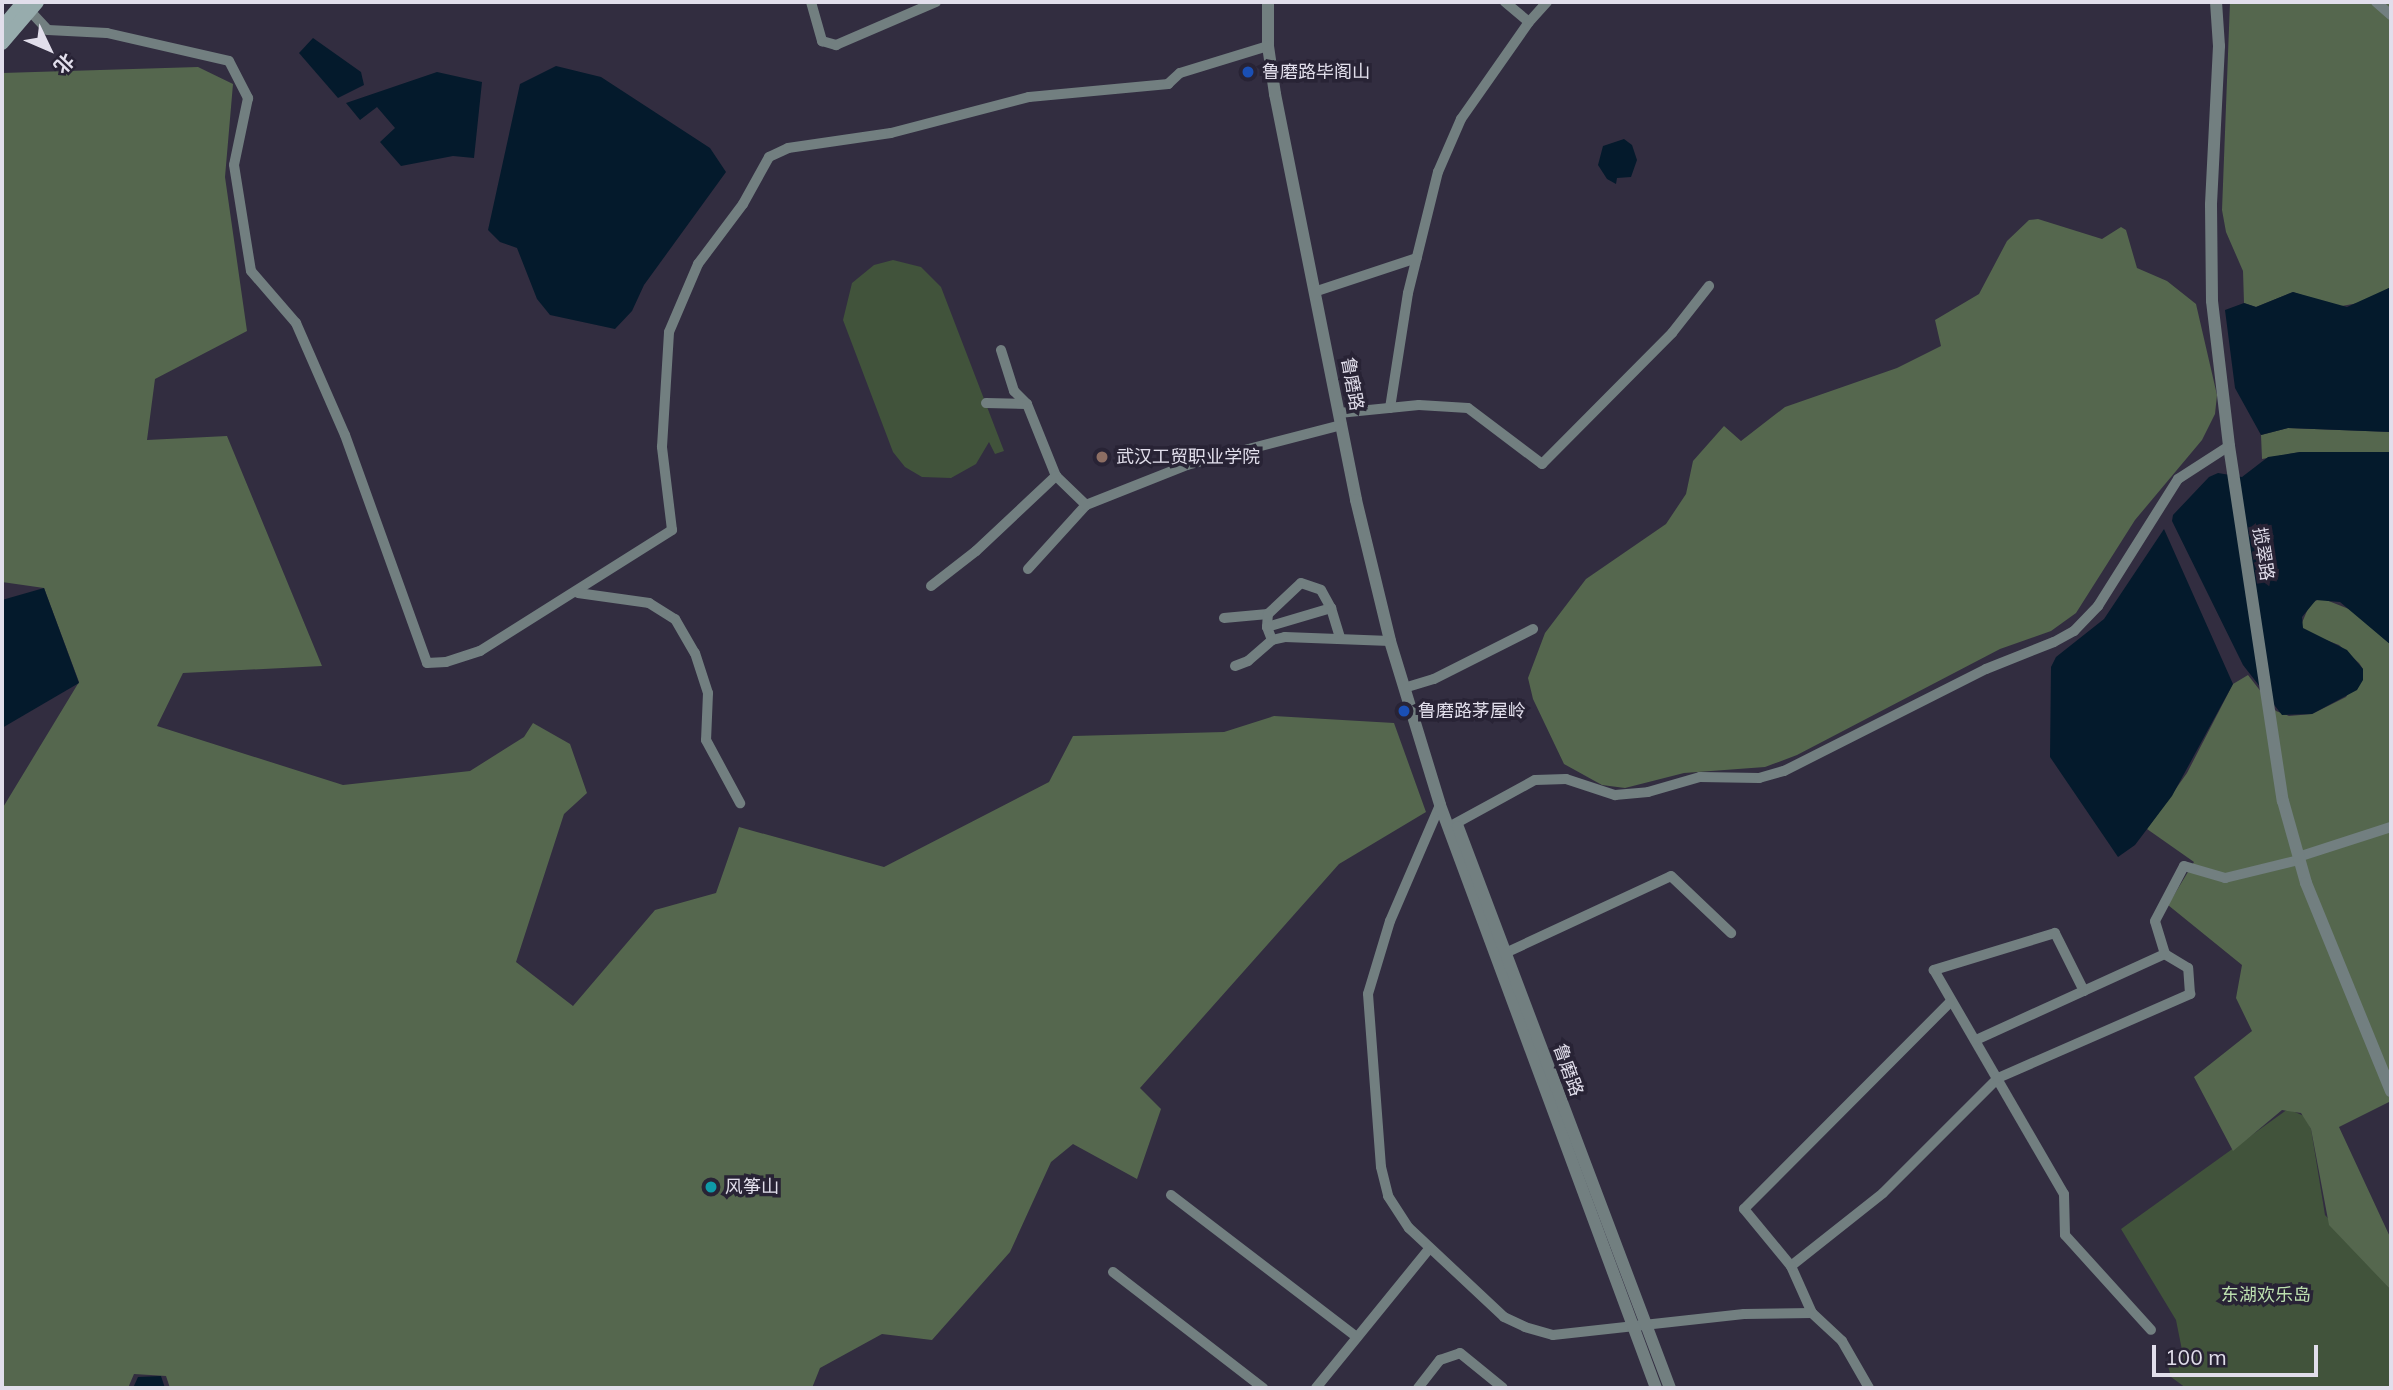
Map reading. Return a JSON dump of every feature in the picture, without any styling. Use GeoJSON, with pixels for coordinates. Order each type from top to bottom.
{"type":"FeatureCollection","features":[{"type":"Feature","properties":{"kind":"main road"},"geometry":{"type":"LineString","coordinates":[[2,28],[30,5]]}},
{"type":"Feature","properties":{"kind":"main road"},"geometry":{"type":"LineString","coordinates":[[2,44],[30,5]]}},
{"type":"Feature","properties":{"kind":"street"},"geometry":{"type":"LineString","coordinates":[[811,2],[822,41],[836,45],[936,2]]}},
{"type":"Feature","properties":{"kind":"street","name":"鲁磨路"},"geometry":{"type":"LineString","coordinates":[[1268,2],[1268,46],[1340,419],[1390,640],[1440,805],[1452,825]]}},
{"type":"Feature","properties":{"kind":"street"},"geometry":{"type":"LineString","coordinates":[[1505,2],[1529,22]]}},
{"type":"Feature","properties":{"kind":"street"},"geometry":{"type":"LineString","coordinates":[[1390,408],[1417,258],[1438,172],[1461,119],[1529,22],[1547,2]]}},
{"type":"Feature","properties":{"kind":"street","name":"揽翠路"},"geometry":{"type":"LineString","coordinates":[[2216,2],[2219,46],[2210,257],[2229,446],[2272,732],[2298,858],[2391,1091]]}},
{"type":"Feature","properties":{"kind":"street"},"geometry":{"type":"LineString","coordinates":[[2376,2],[2391,15]]}},
{"type":"Feature","properties":{"kind":"street"},"geometry":{"type":"LineString","coordinates":[[30,5],[48,30],[107,33],[229,61],[248,98],[234,165],[251,271],[296,323],[345,435],[427,663],[446,662],[480,651],[578,593],[672,530],[662,447],[669,332],[698,264],[744,204],[769,157],[788,148],[891,133],[1028,97],[1168,84],[1180,72],[1268,46]]}},
{"type":"Feature","properties":{"kind":"street"},"geometry":{"type":"LineString","coordinates":[[1317,291],[1417,258]]}},
{"type":"Feature","properties":{"kind":"street"},"geometry":{"type":"LineString","coordinates":[[1028,569],[1086,505],[1187,465],[1340,419],[1390,408],[1448,404],[1474,411],[1542,464],[1626,375],[1672,333],[1709,286]]}},
{"type":"Feature","properties":{"kind":"street"},"geometry":{"type":"LineString","coordinates":[[1001,350],[1014,391],[1027,404],[1056,476],[1086,505]]}},
{"type":"Feature","properties":{"kind":"street"},"geometry":{"type":"LineString","coordinates":[[986,403],[1027,404]]}},
{"type":"Feature","properties":{"kind":"street"},"geometry":{"type":"LineString","coordinates":[[1452,825],[1535,780],[1566,779],[1615,795],[1648,792],[1700,776],[1759,778],[1784,772],[1986,669],[2054,642],[2074,631],[2098,606],[2178,479],[2229,446]]}},
{"type":"Feature","properties":{"kind":"street"},"geometry":{"type":"LineString","coordinates":[[931,586],[976,551],[1056,476]]}},
{"type":"Feature","properties":{"kind":"street"},"geometry":{"type":"LineString","coordinates":[[1224,618],[1268,614],[1301,583],[1321,590],[1331,608],[1340,637]]}},
{"type":"Feature","properties":{"kind":"street"},"geometry":{"type":"LineString","coordinates":[[578,593],[649,603],[675,620],[695,653],[708,693],[706,740],[740,803]]}},
{"type":"Feature","properties":{"kind":"street"},"geometry":{"type":"LineString","coordinates":[[1267,627],[1331,608]]}},
{"type":"Feature","properties":{"kind":"street"},"geometry":{"type":"LineString","coordinates":[[1268,614],[1267,627],[1272,640]]}},
{"type":"Feature","properties":{"kind":"street"},"geometry":{"type":"LineString","coordinates":[[1404,688],[1434,679],[1534,629]]}},
{"type":"Feature","properties":{"kind":"street"},"geometry":{"type":"LineString","coordinates":[[1234,666],[1248,661],[1272,640],[1340,637],[1372,643],[1390,640]]}},
{"type":"Feature","properties":{"kind":"street","name":"鲁磨路"},"geometry":{"type":"LineString","coordinates":[[1429,767],[1638,1323],[1656,1388]]}},
{"type":"Feature","properties":{"kind":"street"},"geometry":{"type":"LineString","coordinates":[[1440,805],[1390,921],[1368,994],[1377,1126],[1388,1196],[1428,1250],[1504,1317],[1525,1327],[1553,1335],[1638,1323],[1812,1313]]}},
{"type":"Feature","properties":{"kind":"street"},"geometry":{"type":"LineString","coordinates":[[1791,1266],[1883,1193],[1998,1078],[2190,995],[2188,968],[2165,954],[2155,922],[2184,866],[2225,878],[2298,858],[2391,827]]}},
{"type":"Feature","properties":{"kind":"street"},"geometry":{"type":"LineString","coordinates":[[1501,956],[1671,876],[1731,933]]}},
{"type":"Feature","properties":{"kind":"street"},"geometry":{"type":"LineString","coordinates":[[2084,990],[2055,933],[1934,970],[1950,1003],[1976,1040],[2064,1194],[2065,1235],[2151,1330]]}},
{"type":"Feature","properties":{"kind":"street"},"geometry":{"type":"LineString","coordinates":[[1976,1040],[2165,954]]}},
{"type":"Feature","properties":{"kind":"street"},"geometry":{"type":"LineString","coordinates":[[1869,1388],[1842,1342],[1812,1313],[1791,1266],[1744,1209],[1950,1003]]}},
{"type":"Feature","properties":{"kind":"street"},"geometry":{"type":"LineString","coordinates":[[1171,1195],[1357,1337]]}},
{"type":"Feature","properties":{"kind":"street"},"geometry":{"type":"LineString","coordinates":[[1316,1388],[1428,1250]]}},
{"type":"Feature","properties":{"kind":"street"},"geometry":{"type":"LineString","coordinates":[[1113,1272],[1263,1388]]}},
{"type":"Feature","properties":{"kind":"street","name":"鲁磨路"},"geometry":{"type":"LineString","coordinates":[[1638,1323],[1670,1388]]}},
{"type":"Feature","properties":{"kind":"street"},"geometry":{"type":"LineString","coordinates":[[1418,1388],[1440,1360],[1460,1353],[1503,1388]]}},
{"type":"Feature","properties":{"kind":"green space"},"geometry":{"type":"Polygon","coordinates":[[[2230,2],[2391,2],[2391,287],[2364,302],[2336,307],[2293,292],[2256,307],[2244,303],[2243,271],[2226,232],[2222,210],[2230,2]]]}},
{"type":"Feature","properties":{"kind":"green space"},"geometry":{"type":"Polygon","coordinates":[[[198,67],[233,84],[225,177],[247,331],[155,379],[147,440],[227,436],[322,666],[183,673],[157,726],[343,785],[470,771],[524,737],[533,723],[570,744],[587,793],[564,814],[516,962],[573,1006],[655,910],[716,893],[739,827],[884,867],[1049,782],[1073,736],[1224,732],[1274,716],[1394,723],[1426,812],[1339,864],[1140,1088],[1161,1109],[1137,1179],[1073,1144],[1051,1162],[1010,1252],[932,1340],[882,1334],[820,1368],[812,1388],[170,1388],[166,1376],[134,1374],[128,1388],[2,1388],[2,809],[79,682],[44,588],[2,582],[2,73],[198,67]]]}},
{"type":"Feature","properties":{"kind":"green space"},"geometry":{"type":"Polygon","coordinates":[[[2038,219],[2102,239],[2121,227],[2126,230],[2137,268],[2167,281],[2196,304],[2217,395],[2215,414],[2202,440],[2135,520],[2076,613],[2051,631],[2000,649],[1797,755],[1765,767],[1684,773],[1625,788],[1602,785],[1564,764],[1533,699],[1528,678],[1545,633],[1586,579],[1666,524],[1686,494],[1693,461],[1724,426],[1741,441],[1785,407],[1897,368],[1941,346],[1935,320],[1979,294],[2007,241],[2029,220],[2038,219]]]}},
{"type":"Feature","properties":{"kind":"green space"},"geometry":{"type":"Polygon","coordinates":[[[893,260],[921,267],[941,287],[1004,451],[995,454],[989,442],[976,464],[951,478],[922,477],[905,467],[893,452],[843,320],[852,283],[874,265],[893,260]]]}},
{"type":"Feature","properties":{"kind":"green space"},"geometry":{"type":"Polygon","coordinates":[[[2288,428],[2391,432],[2391,452],[2300,452],[2262,459],[2261,435],[2288,428]]]}},
{"type":"Feature","properties":{"kind":"green space"},"geometry":{"type":"Polygon","coordinates":[[[2321,598],[2354,611],[2391,645],[2391,1101],[2339,1127],[2391,1239],[2391,1290],[2329,1225],[2311,1129],[2301,1113],[2282,1110],[2233,1151],[2194,1077],[2252,1031],[2236,998],[2242,965],[2168,905],[2194,862],[2147,829],[2187,773],[2233,684],[2248,675],[2276,711],[2289,716],[2312,714],[2346,697],[2363,669],[2339,645],[2305,632],[2301,625],[2310,604],[2321,598]]]}},
{"type":"Feature","properties":{"kind":"green space","name":"东湖欢乐岛"},"geometry":{"type":"Polygon","coordinates":[[[2288,1109],[2304,1116],[2311,1129],[2325,1215],[2391,1290],[2391,1388],[2186,1388],[2171,1377],[2167,1362],[2184,1360],[2176,1320],[2121,1229],[2288,1109]]]}},
{"type":"Feature","properties":{"kind":"water"},"geometry":{"type":"Polygon","coordinates":[[[313,38],[361,72],[364,85],[338,98],[299,53],[313,38]]]}},
{"type":"Feature","properties":{"kind":"water"},"geometry":{"type":"Polygon","coordinates":[[[556,66],[601,77],[710,148],[726,172],[644,285],[632,311],[615,329],[550,315],[537,299],[517,248],[500,242],[488,230],[520,84],[556,66]]]}},
{"type":"Feature","properties":{"kind":"water"},"geometry":{"type":"Polygon","coordinates":[[[437,72],[482,82],[474,158],[453,156],[401,166],[380,142],[395,128],[377,107],[360,120],[346,103],[437,72]]]}},
{"type":"Feature","properties":{"kind":"water"},"geometry":{"type":"Polygon","coordinates":[[[1624,139],[1632,145],[1637,160],[1631,177],[1617,178],[1616,184],[1607,179],[1598,165],[1603,146],[1624,139]]]}},
{"type":"Feature","properties":{"kind":"water"},"geometry":{"type":"Polygon","coordinates":[[[2391,287],[2391,432],[2288,428],[2261,435],[2235,388],[2225,310],[2244,303],[2256,307],[2293,292],[2347,307],[2391,287]]]}},
{"type":"Feature","properties":{"kind":"water"},"geometry":{"type":"Polygon","coordinates":[[[2300,452],[2391,452],[2391,645],[2340,602],[2316,600],[2302,617],[2303,628],[2347,650],[2363,669],[2363,680],[2357,690],[2312,714],[2282,715],[2243,665],[2172,521],[2173,515],[2209,477],[2218,473],[2242,477],[2268,457],[2300,452]]]}},
{"type":"Feature","properties":{"kind":"water"},"geometry":{"type":"Polygon","coordinates":[[[2164,529],[2233,684],[2172,796],[2135,845],[2118,857],[2050,757],[2051,667],[2056,657],[2104,619],[2164,529]]]}},
{"type":"Feature","properties":{"kind":"water"},"geometry":{"type":"Polygon","coordinates":[[[44,588],[79,683],[2,728],[2,600],[44,588]]]}},
{"type":"Feature","properties":{"kind":"water"},"geometry":{"type":"Polygon","coordinates":[[[161,1376],[165,1388],[133,1388],[138,1377],[161,1376]]]}},
{"type":"Feature","properties":{"kind":"place","name":"鲁磨路毕阁山"},"geometry":{"type":"Point","coordinates":[1248,72]}},
{"type":"Feature","properties":{"kind":"place","name":"武汉工贸职业学院"},"geometry":{"type":"Point","coordinates":[1102,457]}},
{"type":"Feature","properties":{"kind":"place","name":"鲁磨路茅屋岭"},"geometry":{"type":"Point","coordinates":[1404,711]}},
{"type":"Feature","properties":{"kind":"place","name":"风筝山"},"geometry":{"type":"Point","coordinates":[711,1187]}}]}
